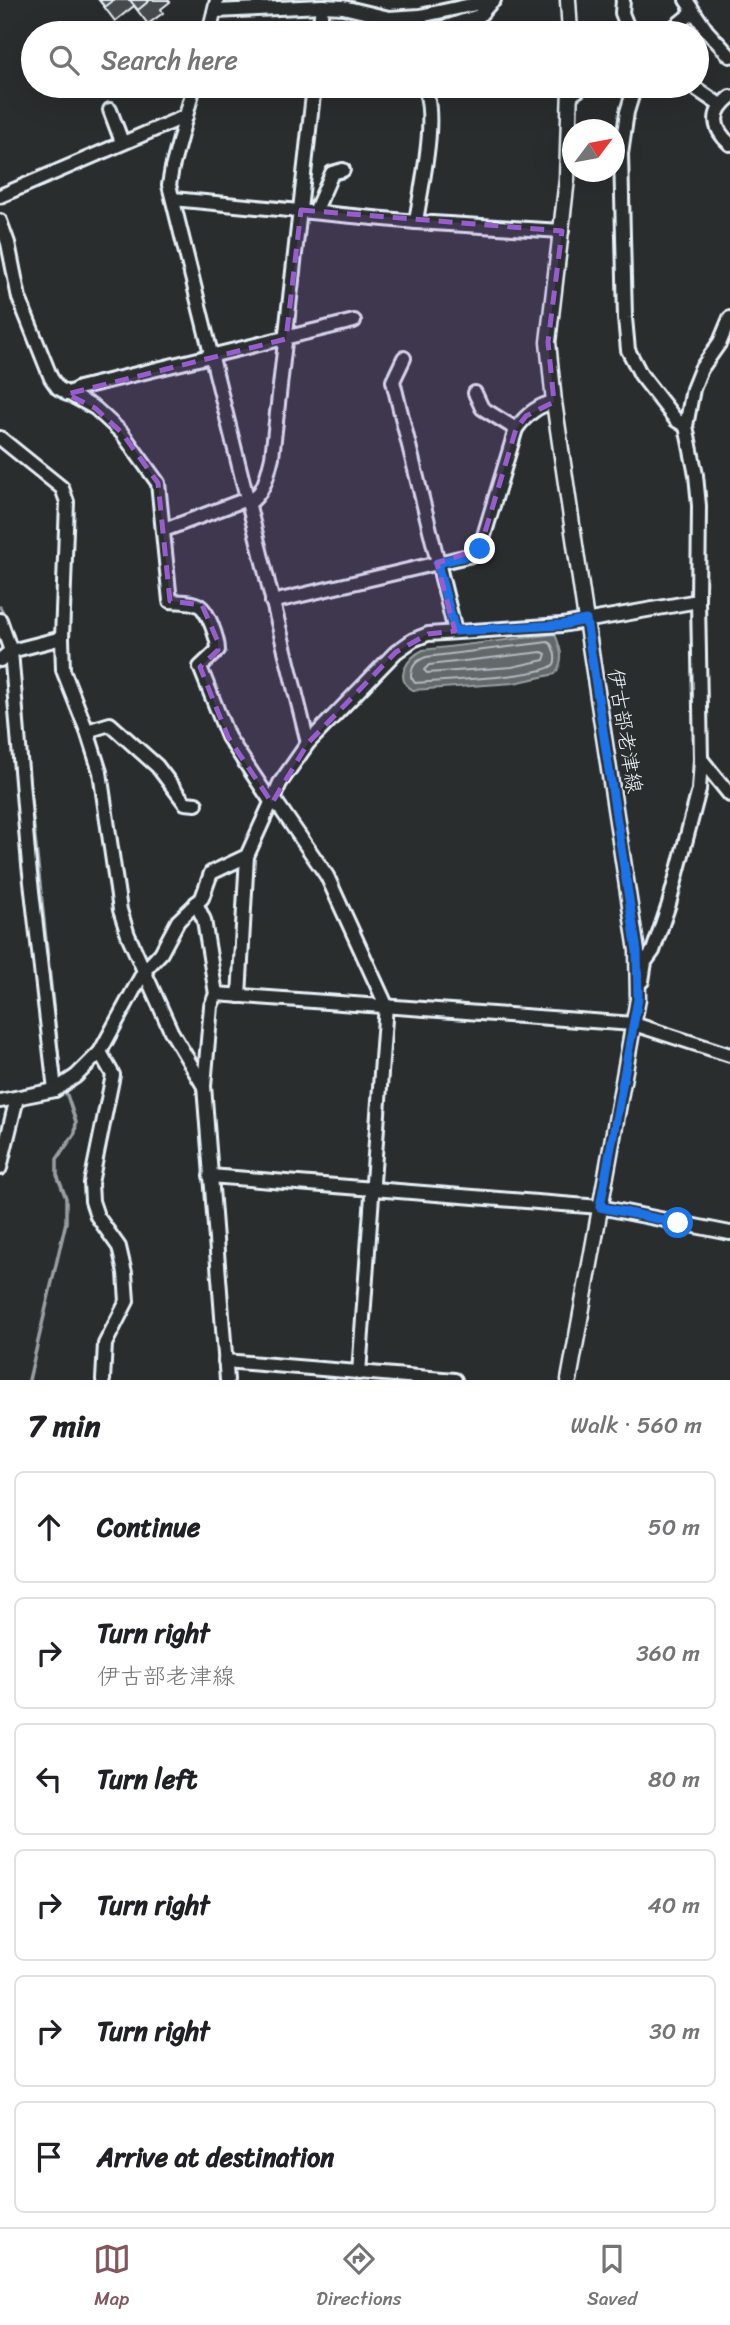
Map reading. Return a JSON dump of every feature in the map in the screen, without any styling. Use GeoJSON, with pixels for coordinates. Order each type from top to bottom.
{"type":"FeatureCollection","features":[{"type":"Feature","properties":{"kind":"main road"},"geometry":{"type":"LineString","coordinates":[[568,0],[569,21]]}},
{"type":"Feature","properties":{"kind":"main road","name":"伊古部老津線"},"geometry":{"type":"LineString","coordinates":[[569,1380],[638,999],[637,951],[554,402],[548,342],[567,179],[570,98]]}},
{"type":"Feature","properties":{"kind":"street"},"geometry":{"type":"LineString","coordinates":[[216,6],[344,7],[389,18],[419,16],[493,0]]}},
{"type":"Feature","properties":{"kind":"street"},"geometry":{"type":"LineString","coordinates":[[463,21],[478,16],[493,0]]}},
{"type":"Feature","properties":{"kind":"street"},"geometry":{"type":"LineString","coordinates":[[623,0],[622,13],[625,21]]}},
{"type":"Feature","properties":{"kind":"street"},"geometry":{"type":"LineString","coordinates":[[320,21],[322,6]]}},
{"type":"Feature","properties":{"kind":"street"},"geometry":{"type":"LineString","coordinates":[[677,21],[690,6],[702,21]]}},
{"type":"Feature","properties":{"kind":"street"},"geometry":{"type":"LineString","coordinates":[[709,30],[730,56]]}},
{"type":"Feature","properties":{"kind":"street"},"geometry":{"type":"LineString","coordinates":[[709,94],[725,101],[715,119],[719,135],[730,144]]}},
{"type":"Feature","properties":{"kind":"street"},"geometry":{"type":"LineString","coordinates":[[191,98],[169,185],[308,743]]}},
{"type":"Feature","properties":{"kind":"street"},"geometry":{"type":"LineString","coordinates":[[164,530],[247,502],[258,497],[265,485],[272,457],[313,98]]}},
{"type":"Feature","properties":{"kind":"street"},"geometry":{"type":"LineString","coordinates":[[416,222],[429,127],[428,98]]}},
{"type":"Feature","properties":{"kind":"street"},"geometry":{"type":"LineString","coordinates":[[633,98],[627,112],[621,154],[628,350],[640,375],[676,420],[686,426]]}},
{"type":"Feature","properties":{"kind":"street"},"geometry":{"type":"LineString","coordinates":[[110,110],[122,142]]}},
{"type":"Feature","properties":{"kind":"street"},"geometry":{"type":"LineString","coordinates":[[0,196],[186,116]]}},
{"type":"Feature","properties":{"kind":"street"},"geometry":{"type":"LineString","coordinates":[[316,212],[332,173],[343,170]]}},
{"type":"Feature","properties":{"kind":"street"},"geometry":{"type":"LineString","coordinates":[[173,199],[416,222],[562,231]]}},
{"type":"Feature","properties":{"kind":"street"},"geometry":{"type":"LineString","coordinates":[[0,221],[8,243],[19,298],[51,378],[58,388],[95,408],[121,433],[158,482],[170,601],[198,604],[204,608],[218,642],[218,650],[200,667],[228,737],[327,876],[386,1005],[359,1373]]}},
{"type":"Feature","properties":{"kind":"street"},"geometry":{"type":"LineString","coordinates":[[638,999],[645,962],[653,951],[669,904],[699,790],[699,506],[686,426],[693,389],[701,369],[720,342],[730,318]]}},
{"type":"Feature","properties":{"kind":"street"},"geometry":{"type":"LineString","coordinates":[[68,394],[79,388],[354,321]]}},
{"type":"Feature","properties":{"kind":"street"},"geometry":{"type":"LineString","coordinates":[[404,358],[393,381],[455,631]]}},
{"type":"Feature","properties":{"kind":"street"},"geometry":{"type":"LineString","coordinates":[[475,393],[482,408],[516,429]]}},
{"type":"Feature","properties":{"kind":"street"},"geometry":{"type":"LineString","coordinates":[[272,602],[471,555],[480,549],[516,429],[526,416],[544,404],[554,402]]}},
{"type":"Feature","properties":{"kind":"street"},"geometry":{"type":"LineString","coordinates":[[0,438],[62,488],[66,502],[63,670],[100,772],[120,910],[171,1031],[204,1086]]}},
{"type":"Feature","properties":{"kind":"street"},"geometry":{"type":"LineString","coordinates":[[239,996],[247,856],[280,783],[308,743],[396,652],[413,640],[428,634],[562,625],[698,601]]}},
{"type":"Feature","properties":{"kind":"street"},"geometry":{"type":"LineString","coordinates":[[0,620],[11,651],[29,865],[55,1090]]}},
{"type":"Feature","properties":{"kind":"street"},"geometry":{"type":"LineString","coordinates":[[0,660],[11,651],[62,638]]}},
{"type":"Feature","properties":{"kind":"street"},"geometry":{"type":"LineString","coordinates":[[87,731],[110,724],[157,766],[185,803],[196,804]]}},
{"type":"Feature","properties":{"kind":"street"},"geometry":{"type":"LineString","coordinates":[[701,759],[730,794]]}},
{"type":"Feature","properties":{"kind":"street"},"geometry":{"type":"LineString","coordinates":[[0,1101],[55,1090],[76,1076],[100,1052],[144,971],[161,953],[178,921],[202,898],[211,873],[247,856]]}},
{"type":"Feature","properties":{"kind":"street"},"geometry":{"type":"LineString","coordinates":[[196,904],[204,920],[216,994],[211,1006],[204,1086],[226,1380]]}},
{"type":"Feature","properties":{"kind":"street"},"geometry":{"type":"LineString","coordinates":[[216,994],[634,1024],[730,1055]]}},
{"type":"Feature","properties":{"kind":"street"},"geometry":{"type":"LineString","coordinates":[[100,1052],[113,1075],[91,1183],[92,1201],[97,1216],[120,1247],[127,1301],[105,1344],[103,1380]]}},
{"type":"Feature","properties":{"kind":"street"},"geometry":{"type":"LineString","coordinates":[[0,1168],[17,1098]]}},
{"type":"Feature","properties":{"kind":"street"},"geometry":{"type":"LineString","coordinates":[[210,1176],[600,1207],[730,1233]]}},
{"type":"Feature","properties":{"kind":"street"},"geometry":{"type":"LineString","coordinates":[[225,1361],[455,1380]]}},
{"type":"Feature","properties":{"kind":"highlighted area"},"geometry":{"type":"Polygon","coordinates":[[[301,210],[562,231],[548,342],[554,402],[526,416],[516,429],[480,549],[437,563],[455,631],[428,634],[396,652],[308,743],[272,803],[228,737],[200,667],[218,650],[218,642],[202,605],[170,601],[158,483],[122,433],[95,408],[67,394],[286,339],[301,210]]]}},
{"type":"Feature","properties":{"kind":"water"},"geometry":{"type":"Polygon","coordinates":[[[555,634],[561,654],[555,674],[514,683],[413,690],[404,680],[403,674],[408,663],[423,650],[555,634]]]}},
{"type":"Feature","properties":{"kind":"building"},"geometry":{"type":"Polygon","coordinates":[[[99,0],[114,0],[105,7],[99,0]]]}},
{"type":"Feature","properties":{"kind":"building"},"geometry":{"type":"Polygon","coordinates":[[[130,0],[150,0],[138,10],[130,0]]]}},
{"type":"Feature","properties":{"kind":"waterway"},"geometry":{"type":"LineString","coordinates":[[0,607],[14,641]]}},
{"type":"Feature","properties":{"kind":"waterway"},"geometry":{"type":"LineString","coordinates":[[18,656],[61,1079]]}},
{"type":"Feature","properties":{"kind":"waterway"},"geometry":{"type":"LineString","coordinates":[[29,1380],[66,1222],[66,1198],[57,1175],[57,1159],[75,1133],[76,1122],[66,1092]]}},
{"type":"Feature","properties":{"kind":"route"},"geometry":{"type":"LineString","coordinates":[[480,549],[471,555],[437,563],[455,631],[562,625],[586,620],[637,951],[638,975],[638,999],[600,1207],[678,1223]]}}]}
